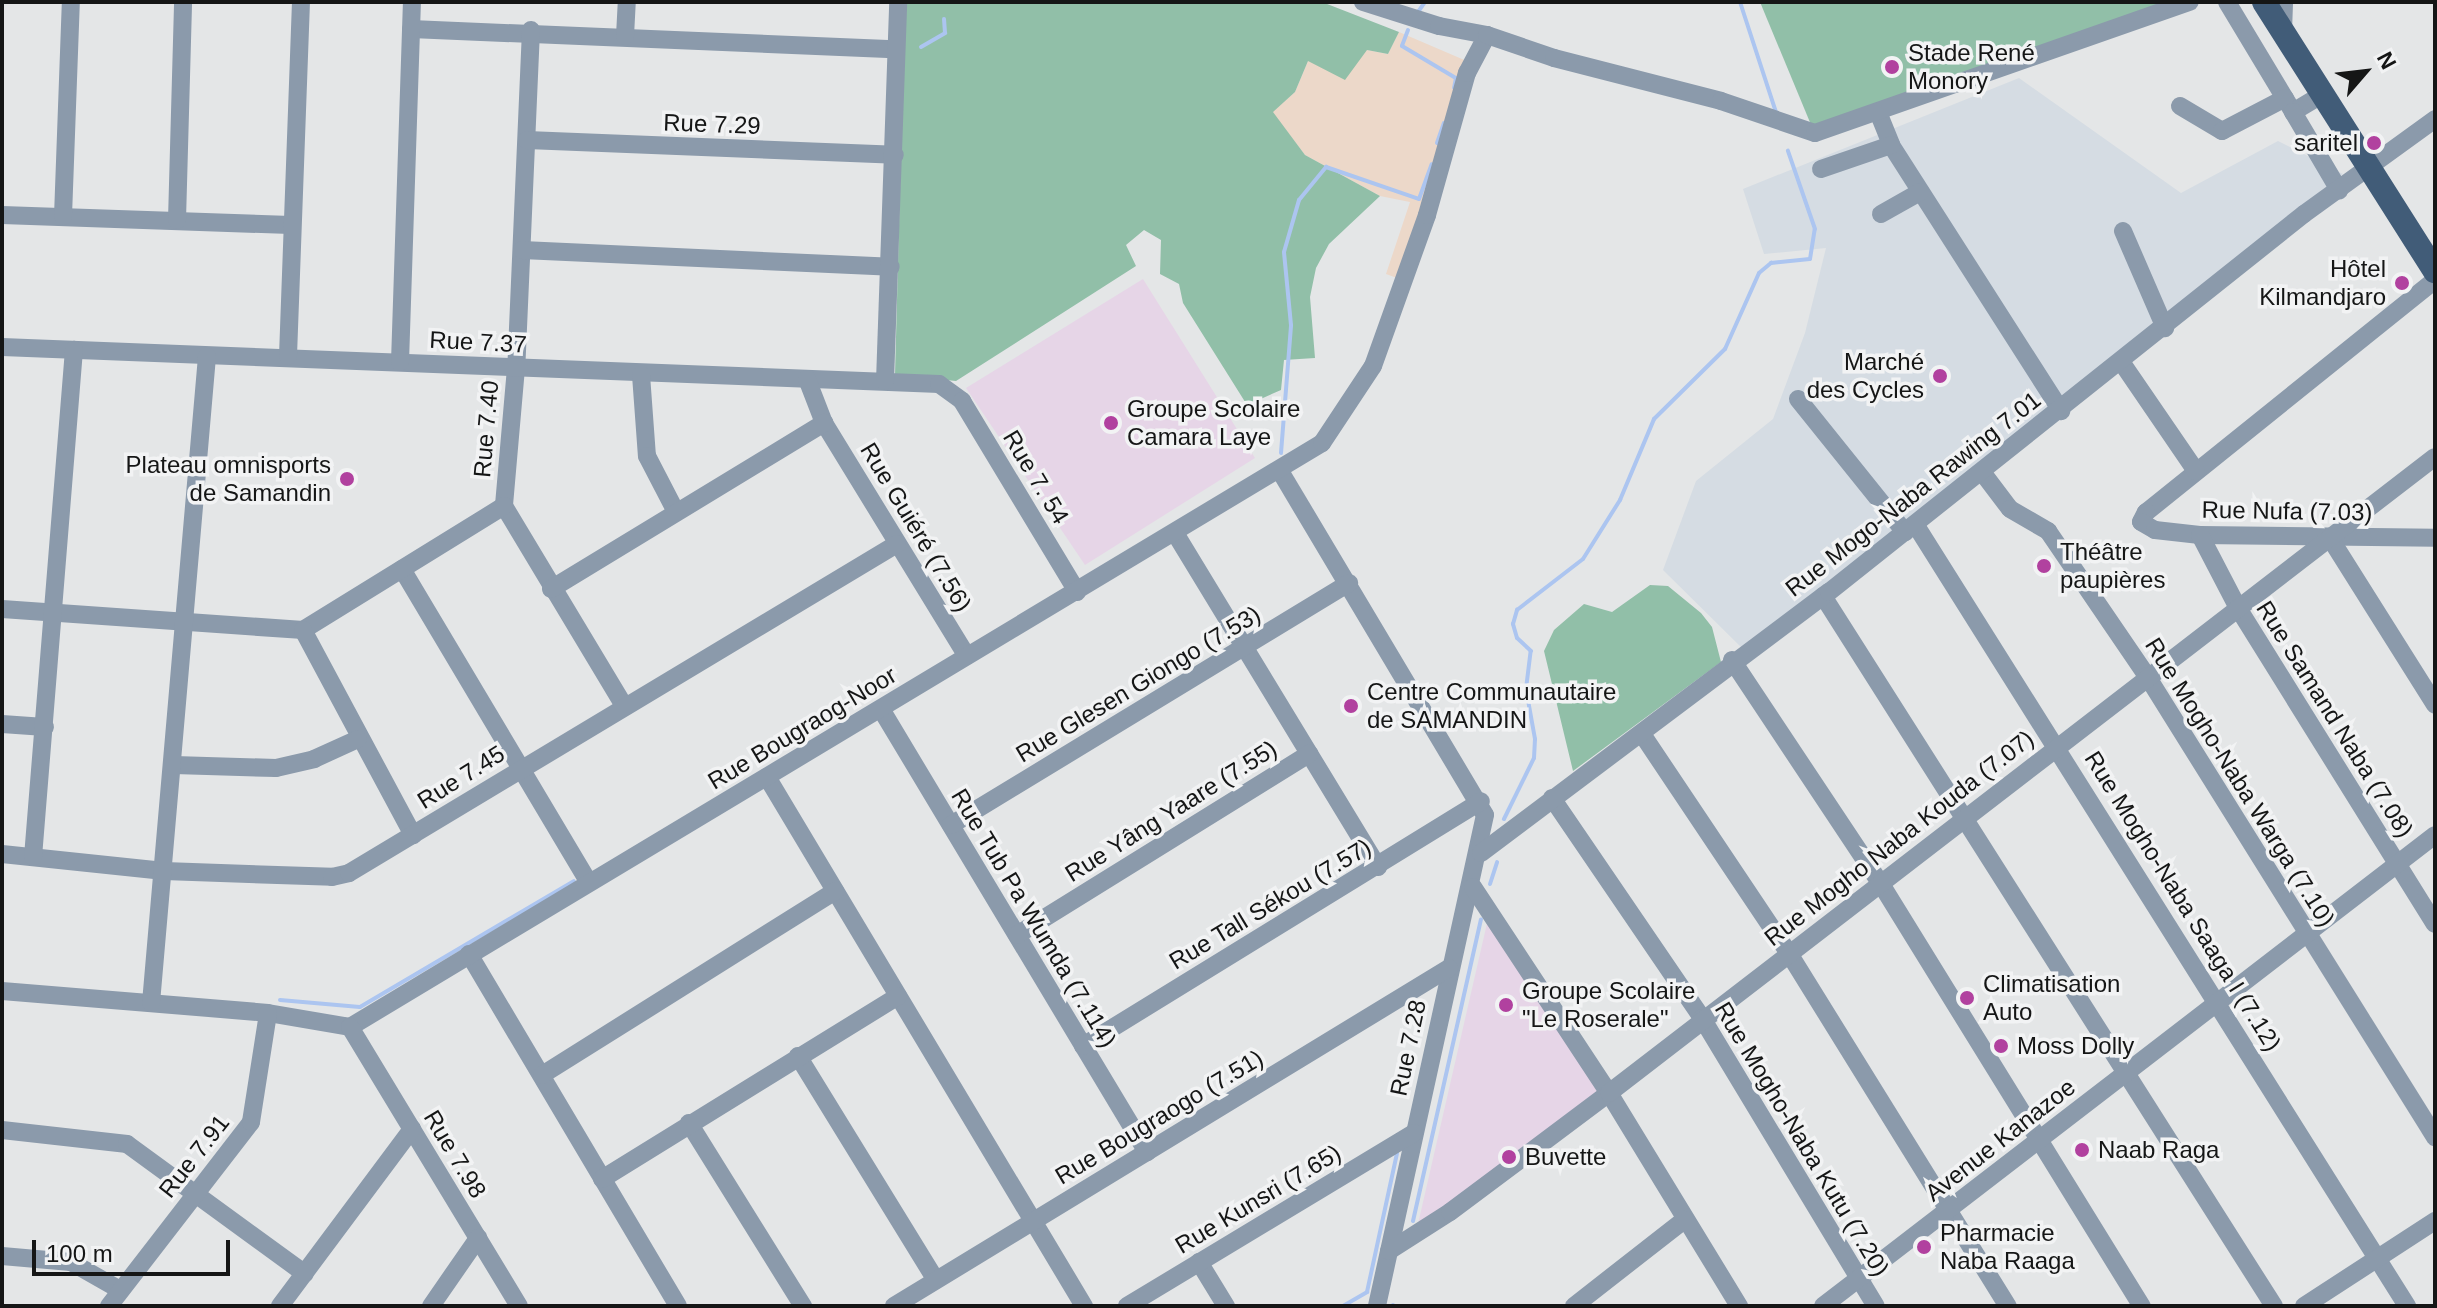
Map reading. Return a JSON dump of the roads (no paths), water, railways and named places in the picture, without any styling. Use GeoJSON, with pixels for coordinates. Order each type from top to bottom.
{"type":"FeatureCollection","features":[{"type":"Feature","properties":{"kind":"main road"},"geometry":{"type":"LineString","coordinates":[[2264,2],[2435,271]]}},
{"type":"Feature","properties":{"kind":"street"},"geometry":{"type":"LineString","coordinates":[[63,216],[71,2]]}},
{"type":"Feature","properties":{"kind":"street"},"geometry":{"type":"LineString","coordinates":[[177,220],[183,2]]}},
{"type":"Feature","properties":{"kind":"street"},"geometry":{"type":"LineString","coordinates":[[288,356],[301,2]]}},
{"type":"Feature","properties":{"kind":"street"},"geometry":{"type":"LineString","coordinates":[[400,362],[412,2]]}},
{"type":"Feature","properties":{"kind":"street"},"geometry":{"type":"LineString","coordinates":[[625,36],[627,2]]}},
{"type":"Feature","properties":{"kind":"street"},"geometry":{"type":"LineString","coordinates":[[885,381],[898,2]]}},
{"type":"Feature","properties":{"kind":"street"},"geometry":{"type":"LineString","coordinates":[[1363,2],[1439,26],[1487,35],[1554,58],[1721,101],[1790,128],[1815,133],[2190,2]]}},
{"type":"Feature","properties":{"kind":"street"},"geometry":{"type":"LineString","coordinates":[[2227,2],[2339,190]]}},
{"type":"Feature","properties":{"kind":"street"},"geometry":{"type":"LineString","coordinates":[[2283,32],[2284,2]]}},
{"type":"Feature","properties":{"kind":"street"},"geometry":{"type":"LineString","coordinates":[[411,29],[531,30],[894,49]]}},
{"type":"Feature","properties":{"kind":"street","name":"Rue 7.40"},"geometry":{"type":"LineString","coordinates":[[531,30],[516,368],[504,506],[551,589],[623,704]]}},
{"type":"Feature","properties":{"kind":"street","name":"Rue Bougraog-Noor"},"geometry":{"type":"LineString","coordinates":[[350,1027],[1322,443],[1373,366],[1427,215],[1467,73],[1487,35]]}},
{"type":"Feature","properties":{"kind":"street"},"geometry":{"type":"LineString","coordinates":[[2180,106],[2222,131],[2323,94]]}},
{"type":"Feature","properties":{"kind":"street"},"geometry":{"type":"LineString","coordinates":[[1878,112],[1891,145],[2061,411]]}},
{"type":"Feature","properties":{"kind":"street","name":"Rue Mogo-Naba Rawing 7.01"},"geometry":{"type":"LineString","coordinates":[[1481,853],[1642,734],[1732,660],[1823,596],[2339,190],[2435,119]]}},
{"type":"Feature","properties":{"kind":"street","name":"Rue 7.29"},"geometry":{"type":"LineString","coordinates":[[527,140],[895,155]]}},
{"type":"Feature","properties":{"kind":"street"},"geometry":{"type":"LineString","coordinates":[[1821,169],[1891,145]]}},
{"type":"Feature","properties":{"kind":"street"},"geometry":{"type":"LineString","coordinates":[[1881,214],[1920,192]]}},
{"type":"Feature","properties":{"kind":"street"},"geometry":{"type":"LineString","coordinates":[[2,215],[291,225]]}},
{"type":"Feature","properties":{"kind":"street"},"geometry":{"type":"LineString","coordinates":[[2123,231],[2165,328]]}},
{"type":"Feature","properties":{"kind":"street"},"geometry":{"type":"LineString","coordinates":[[522,250],[891,267]]}},
{"type":"Feature","properties":{"kind":"street"},"geometry":{"type":"LineString","coordinates":[[2122,363],[2196,471],[2435,280]]}},
{"type":"Feature","properties":{"kind":"street","name":"Rue 7.37"},"geometry":{"type":"LineString","coordinates":[[2,347],[207,356],[288,356],[641,375],[885,381],[951,389]]}},
{"type":"Feature","properties":{"kind":"street"},"geometry":{"type":"LineString","coordinates":[[33,857],[74,350]]}},
{"type":"Feature","properties":{"kind":"street"},"geometry":{"type":"LineString","coordinates":[[151,1003],[188,625],[207,356]]}},
{"type":"Feature","properties":{"kind":"street"},"geometry":{"type":"LineString","coordinates":[[641,375],[647,456],[676,512]]}},
{"type":"Feature","properties":{"kind":"street","name":"Rue Guiéré (7.56)"},"geometry":{"type":"LineString","coordinates":[[807,379],[824,423],[967,656]]}},
{"type":"Feature","properties":{"kind":"street","name":"Rue 7. 54"},"geometry":{"type":"LineString","coordinates":[[951,389],[1077,592]]}},
{"type":"Feature","properties":{"kind":"street","name":"Rue Mogho-Naba Saaga I (7.12)"},"geometry":{"type":"LineString","coordinates":[[1798,399],[1910,528],[2057,744],[2407,1306]]}},
{"type":"Feature","properties":{"kind":"street"},"geometry":{"type":"LineString","coordinates":[[551,589],[824,423]]}},
{"type":"Feature","properties":{"kind":"street","name":"Rue Mogho Naba Kouda (7.07)"},"geometry":{"type":"LineString","coordinates":[[1389,1251],[1450,1212],[1609,1093],[2057,744],[2435,457]]}},
{"type":"Feature","properties":{"kind":"street"},"geometry":{"type":"LineString","coordinates":[[1280,471],[1481,801]]}},
{"type":"Feature","properties":{"kind":"street","name":"Rue Nufa (7.03)"},"geometry":{"type":"LineString","coordinates":[[2196,471],[2146,512],[2141,522],[2155,530],[2200,535],[2435,538]]}},
{"type":"Feature","properties":{"kind":"street","name":"Rue Mogho-Naba Warga (7.10)"},"geometry":{"type":"LineString","coordinates":[[1982,472],[2010,509],[2048,531],[2147,676],[2435,1137]]}},
{"type":"Feature","properties":{"kind":"street"},"geometry":{"type":"LineString","coordinates":[[2,609],[188,625],[303,630],[504,506]]}},
{"type":"Feature","properties":{"kind":"street"},"geometry":{"type":"LineString","coordinates":[[1175,533],[1378,867]]}},
{"type":"Feature","properties":{"kind":"street","name":"Rue Samand Naba (7.08)"},"geometry":{"type":"LineString","coordinates":[[2200,535],[2238,608],[2435,924]]}},
{"type":"Feature","properties":{"kind":"street"},"geometry":{"type":"LineString","coordinates":[[2333,536],[2435,705]]}},
{"type":"Feature","properties":{"kind":"street","name":"Rue 7.45"},"geometry":{"type":"LineString","coordinates":[[2,854],[164,871],[332,877],[349,873],[623,704],[897,544]]}},
{"type":"Feature","properties":{"kind":"street"},"geometry":{"type":"LineString","coordinates":[[402,569],[589,883]]}},
{"type":"Feature","properties":{"kind":"street","name":"Rue Glesen Giongo (7.53)"},"geometry":{"type":"LineString","coordinates":[[951,825],[1349,583]]}},
{"type":"Feature","properties":{"kind":"street"},"geometry":{"type":"LineString","coordinates":[[1823,596],[2274,1306]]}},
{"type":"Feature","properties":{"kind":"street"},"geometry":{"type":"LineString","coordinates":[[303,630],[358,739],[413,835]]}},
{"type":"Feature","properties":{"kind":"street"},"geometry":{"type":"LineString","coordinates":[[1732,660],[1881,884],[2142,1306]]}},
{"type":"Feature","properties":{"kind":"street","name":"Rue Tub Pa Wumda (7.114)"},"geometry":{"type":"LineString","coordinates":[[881,709],[1147,1152]]}},
{"type":"Feature","properties":{"kind":"street"},"geometry":{"type":"LineString","coordinates":[[2,724],[45,727]]}},
{"type":"Feature","properties":{"kind":"street"},"geometry":{"type":"LineString","coordinates":[[1642,734],[1790,955],[2008,1306]]}},
{"type":"Feature","properties":{"kind":"street"},"geometry":{"type":"LineString","coordinates":[[174,765],[276,768],[314,759],[358,739]]}},
{"type":"Feature","properties":{"kind":"street","name":"Rue Yâng Yaare (7.55)"},"geometry":{"type":"LineString","coordinates":[[1017,935],[1309,754]]}},
{"type":"Feature","properties":{"kind":"street"},"geometry":{"type":"LineString","coordinates":[[767,777],[1084,1306]]}},
{"type":"Feature","properties":{"kind":"street","name":"Rue Mogho-Naba Kutu (7.20)"},"geometry":{"type":"LineString","coordinates":[[1552,798],[1702,1018],[1876,1306]]}},
{"type":"Feature","properties":{"kind":"street","name":"Rue 7.28"},"geometry":{"type":"LineString","coordinates":[[1379,1300],[1449,968],[1481,853],[1485,815],[1481,801]]}},
{"type":"Feature","properties":{"kind":"street","name":"Rue Tall Sékou (7.57)"},"geometry":{"type":"LineString","coordinates":[[1083,1046],[1481,801]]}},
{"type":"Feature","properties":{"kind":"street","name":"Avenue Kanazoe"},"geometry":{"type":"LineString","coordinates":[[1823,1306],[2435,835]]}},
{"type":"Feature","properties":{"kind":"street"},"geometry":{"type":"LineString","coordinates":[[1473,887],[1609,1093],[1739,1306]]}},
{"type":"Feature","properties":{"kind":"street"},"geometry":{"type":"LineString","coordinates":[[542,1075],[835,891]]}},
{"type":"Feature","properties":{"kind":"street"},"geometry":{"type":"LineString","coordinates":[[469,954],[678,1306]]}},
{"type":"Feature","properties":{"kind":"street","name":"Rue Bougraogo (7.51)"},"geometry":{"type":"LineString","coordinates":[[894,1306],[1449,968]]}},
{"type":"Feature","properties":{"kind":"street"},"geometry":{"type":"LineString","coordinates":[[2,991],[268,1013],[350,1027]]}},
{"type":"Feature","properties":{"kind":"street"},"geometry":{"type":"LineString","coordinates":[[602,1179],[898,996]]}},
{"type":"Feature","properties":{"kind":"street","name":"Rue 7.91"},"geometry":{"type":"LineString","coordinates":[[109,1306],[251,1122],[268,1013]]}},
{"type":"Feature","properties":{"kind":"street","name":"Rue 7.98"},"geometry":{"type":"LineString","coordinates":[[350,1027],[519,1306]]}},
{"type":"Feature","properties":{"kind":"street"},"geometry":{"type":"LineString","coordinates":[[798,1056],[936,1280]]}},
{"type":"Feature","properties":{"kind":"street"},"geometry":{"type":"LineString","coordinates":[[689,1123],[803,1306]]}},
{"type":"Feature","properties":{"kind":"street"},"geometry":{"type":"LineString","coordinates":[[280,1306],[412,1129]]}},
{"type":"Feature","properties":{"kind":"street"},"geometry":{"type":"LineString","coordinates":[[2,1130],[127,1144],[198,1191],[305,1274]]}},
{"type":"Feature","properties":{"kind":"street","name":"Rue Kunsri (7.65)"},"geometry":{"type":"LineString","coordinates":[[1127,1306],[1414,1133]]}},
{"type":"Feature","properties":{"kind":"street"},"geometry":{"type":"LineString","coordinates":[[1574,1306],[1684,1220]]}},
{"type":"Feature","properties":{"kind":"street"},"geometry":{"type":"LineString","coordinates":[[2304,1306],[2435,1221]]}},
{"type":"Feature","properties":{"kind":"street"},"geometry":{"type":"LineString","coordinates":[[431,1306],[478,1238]]}},
{"type":"Feature","properties":{"kind":"street"},"geometry":{"type":"LineString","coordinates":[[2,1256],[71,1262],[120,1290]]}},
{"type":"Feature","properties":{"kind":"street"},"geometry":{"type":"LineString","coordinates":[[1199,1262],[1226,1306]]}},
{"type":"Feature","properties":{"kind":"street"},"geometry":{"type":"LineString","coordinates":[[1361,1306],[1379,1300]]}},
{"type":"Feature","properties":{"kind":"waterway"},"geometry":{"type":"LineString","coordinates":[[1418,12],[1425,2]]}},
{"type":"Feature","properties":{"kind":"waterway"},"geometry":{"type":"LineString","coordinates":[[1740,2],[1776,112]]}},
{"type":"Feature","properties":{"kind":"waterway"},"geometry":{"type":"LineString","coordinates":[[921,47],[945,33],[944,19]]}},
{"type":"Feature","properties":{"kind":"waterway"},"geometry":{"type":"LineString","coordinates":[[1408,30],[1402,46],[1456,78],[1454,88]]}},
{"type":"Feature","properties":{"kind":"waterway"},"geometry":{"type":"LineString","coordinates":[[1437,143],[1444,123]]}},
{"type":"Feature","properties":{"kind":"waterway"},"geometry":{"type":"LineString","coordinates":[[1504,819],[1534,758],[1535,739],[1526,689],[1531,651],[1517,638],[1513,624],[1517,610],[1583,559],[1620,500],[1654,419],[1725,349],[1759,273],[1771,263],[1810,259],[1815,229],[1788,151]]}},
{"type":"Feature","properties":{"kind":"waterway"},"geometry":{"type":"LineString","coordinates":[[1281,453],[1291,325],[1284,252],[1299,200],[1326,167],[1419,199],[1432,164]]}},
{"type":"Feature","properties":{"kind":"waterway"},"geometry":{"type":"LineString","coordinates":[[1490,884],[1497,862]]}},
{"type":"Feature","properties":{"kind":"waterway"},"geometry":{"type":"LineString","coordinates":[[280,1000],[360,1007],[574,881]]}},
{"type":"Feature","properties":{"kind":"waterway"},"geometry":{"type":"LineString","coordinates":[[1413,1221],[1481,920]]}},
{"type":"Feature","properties":{"kind":"waterway"},"geometry":{"type":"LineString","coordinates":[[1343,1306],[1367,1292],[1397,1153]]}},
{"type":"Feature","properties":{"kind":"place","name":"Stade René Monory"},"geometry":{"type":"Point","coordinates":[1892,67]}},
{"type":"Feature","properties":{"kind":"place","name":"saritel"},"geometry":{"type":"Point","coordinates":[2374,143]}},
{"type":"Feature","properties":{"kind":"place","name":"Hôtel Kilmandjaro"},"geometry":{"type":"Point","coordinates":[2402,283]}},
{"type":"Feature","properties":{"kind":"place","name":"Marché des Cycles"},"geometry":{"type":"Point","coordinates":[1940,376]}},
{"type":"Feature","properties":{"kind":"place","name":"Groupe Scolaire Camara Laye"},"geometry":{"type":"Point","coordinates":[1111,423]}},
{"type":"Feature","properties":{"kind":"place","name":"Plateau omnisports de Samandin"},"geometry":{"type":"Point","coordinates":[347,479]}},
{"type":"Feature","properties":{"kind":"place","name":"Théâtre paupières"},"geometry":{"type":"Point","coordinates":[2044,566]}},
{"type":"Feature","properties":{"kind":"place","name":"Centre Communautaire de SAMANDIN"},"geometry":{"type":"Point","coordinates":[1351,706]}},
{"type":"Feature","properties":{"kind":"place","name":"Climatisation Auto"},"geometry":{"type":"Point","coordinates":[1967,998]}},
{"type":"Feature","properties":{"kind":"place","name":"Groupe Scolaire \"Le Roserale\""},"geometry":{"type":"Point","coordinates":[1506,1005]}},
{"type":"Feature","properties":{"kind":"place","name":"Moss Dolly"},"geometry":{"type":"Point","coordinates":[2001,1046]}},
{"type":"Feature","properties":{"kind":"place","name":"Naab Raga"},"geometry":{"type":"Point","coordinates":[2082,1150]}},
{"type":"Feature","properties":{"kind":"place","name":"Buvette"},"geometry":{"type":"Point","coordinates":[1509,1157]}},
{"type":"Feature","properties":{"kind":"place","name":"Pharmacie Naba Raaga"},"geometry":{"type":"Point","coordinates":[1924,1247]}}]}
